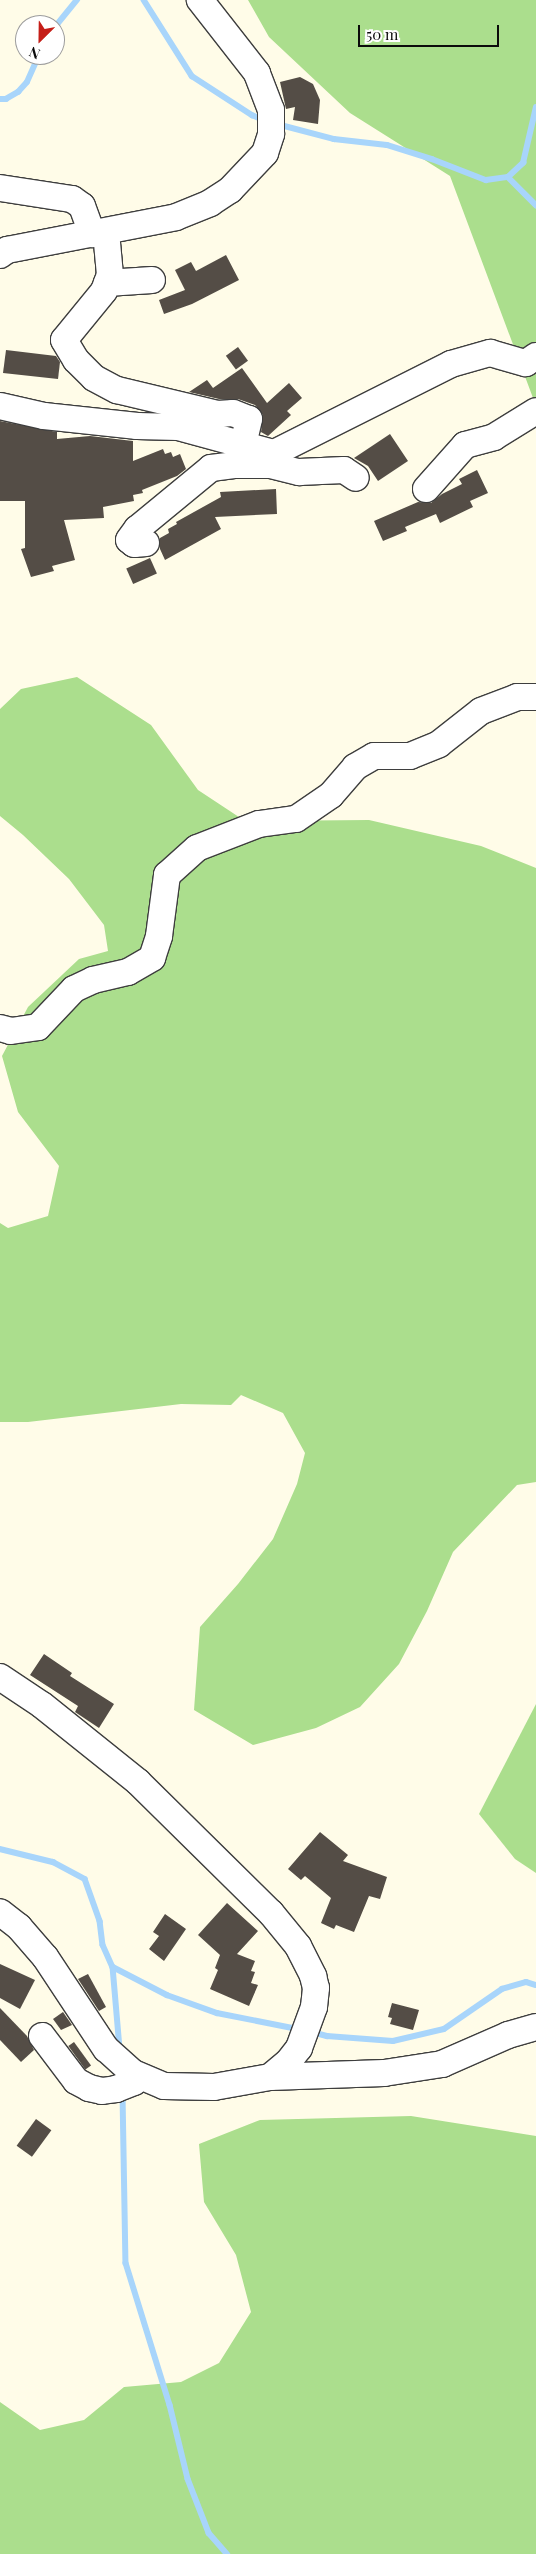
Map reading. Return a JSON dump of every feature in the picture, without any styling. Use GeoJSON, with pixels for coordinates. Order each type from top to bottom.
{"type":"FeatureCollection","features":[{"type":"Feature","properties":{"kind":"street"},"geometry":{"type":"LineString","coordinates":[[0,254],[7,250],[176,218],[210,204],[230,190],[252,169],[265,153],[271,122],[257,73],[200,0]]}},
{"type":"Feature","properties":{"kind":"street"},"geometry":{"type":"LineString","coordinates":[[0,188],[72,199],[82,206],[99,233],[110,275],[104,291],[64,340],[76,360],[94,378],[117,390],[218,414],[233,413],[249,419],[243,444]]}},
{"type":"Feature","properties":{"kind":"street"},"geometry":{"type":"LineString","coordinates":[[107,283],[152,280]]}},
{"type":"Feature","properties":{"kind":"street"},"geometry":{"type":"LineString","coordinates":[[146,543],[134,544],[129,540],[137,529],[211,468],[272,459],[451,364],[490,353],[533,365]]}},
{"type":"Feature","properties":{"kind":"street"},"geometry":{"type":"LineString","coordinates":[[0,406],[44,416],[137,426],[178,427],[243,444],[298,472],[344,470],[356,478]]}},
{"type":"Feature","properties":{"kind":"street"},"geometry":{"type":"LineString","coordinates":[[426,489],[465,445],[494,437],[536,411]]}},
{"type":"Feature","properties":{"kind":"street"},"geometry":{"type":"LineString","coordinates":[[0,1028],[11,1031],[38,1027],[74,988],[93,980],[128,972],[152,958],[159,936],[167,875],[197,848],[260,824],[296,819],[331,794],[355,767],[374,756],[410,756],[439,744],[481,711],[517,697],[536,697]]}},
{"type":"Feature","properties":{"kind":"street"},"geometry":{"type":"LineString","coordinates":[[0,1677],[42,1705],[138,1782],[271,1913],[298,1946],[313,1976],[316,1988],[314,2006],[299,2048],[288,2062],[270,2077]]}},
{"type":"Feature","properties":{"kind":"street"},"geometry":{"type":"LineString","coordinates":[[0,1912],[19,1927],[45,1957],[128,2081]]}},
{"type":"Feature","properties":{"kind":"street"},"geometry":{"type":"LineString","coordinates":[[42,2036],[76,2081],[95,2090],[128,2081],[164,2086],[196,2087],[245,2083],[270,2077],[384,2073],[442,2064],[508,2035],[536,2027]]}},
{"type":"Feature","properties":{"kind":"green space"},"geometry":{"type":"Polygon","coordinates":[[[248,0],[536,0],[536,406],[450,176],[350,113],[269,37],[248,0]]]}},
{"type":"Feature","properties":{"kind":"green space"},"geometry":{"type":"Polygon","coordinates":[[[77,677],[151,725],[198,790],[245,821],[369,820],[481,846],[536,868],[536,1482],[517,1485],[453,1552],[427,1611],[399,1664],[360,1707],[316,1728],[253,1745],[194,1710],[200,1627],[238,1584],[273,1539],[297,1484],[305,1453],[283,1413],[241,1395],[231,1405],[181,1404],[28,1422],[0,1422],[0,1223],[8,1228],[48,1216],[59,1166],[18,1112],[2,1056],[28,1007],[79,959],[108,951],[104,925],[69,879],[0,816],[0,709],[21,689],[77,677]]]}},
{"type":"Feature","properties":{"kind":"green space"},"geometry":{"type":"Polygon","coordinates":[[[536,1704],[536,1873],[515,1859],[479,1814],[536,1704]]]}},
{"type":"Feature","properties":{"kind":"green space"},"geometry":{"type":"Polygon","coordinates":[[[411,2116],[536,2136],[536,2554],[0,2554],[0,2402],[40,2430],[84,2420],[124,2387],[181,2382],[219,2363],[251,2312],[236,2255],[204,2202],[199,2144],[260,2120],[411,2116]]]}},
{"type":"Feature","properties":{"kind":"building"},"geometry":{"type":"Polygon","coordinates":[[[300,77],[313,84],[320,100],[318,124],[293,120],[295,107],[286,109],[280,82],[300,77]]]}},
{"type":"Feature","properties":{"kind":"building"},"geometry":{"type":"Polygon","coordinates":[[[226,255],[239,280],[192,304],[164,314],[159,300],[185,290],[175,270],[191,262],[196,271],[226,255]]]}},
{"type":"Feature","properties":{"kind":"building"},"geometry":{"type":"Polygon","coordinates":[[[238,347],[248,361],[236,370],[226,356],[238,347]]]}},
{"type":"Feature","properties":{"kind":"building"},"geometry":{"type":"Polygon","coordinates":[[[6,350],[56,356],[60,362],[58,379],[3,373],[6,350]]]}},
{"type":"Feature","properties":{"kind":"building"},"geometry":{"type":"Polygon","coordinates":[[[242,368],[267,403],[289,383],[302,398],[287,411],[291,415],[268,436],[261,432],[263,415],[255,405],[238,399],[219,399],[189,392],[207,380],[213,388],[242,368]]]}},
{"type":"Feature","properties":{"kind":"building"},"geometry":{"type":"Polygon","coordinates":[[[0,421],[57,432],[57,439],[90,436],[133,441],[133,461],[163,449],[165,454],[171,452],[173,457],[180,454],[186,469],[177,476],[142,490],[143,493],[133,495],[134,501],[103,507],[104,518],[64,520],[75,560],[52,566],[54,571],[31,577],[21,549],[25,548],[25,501],[0,501],[0,421]]]}},
{"type":"Feature","properties":{"kind":"building"},"geometry":{"type":"Polygon","coordinates":[[[390,434],[408,461],[378,481],[368,466],[354,458],[390,434]]]}},
{"type":"Feature","properties":{"kind":"building"},"geometry":{"type":"Polygon","coordinates":[[[477,470],[488,493],[470,501],[473,507],[440,523],[436,514],[405,527],[407,531],[383,541],[374,521],[418,502],[431,503],[442,494],[462,484],[459,479],[477,470]]]}},
{"type":"Feature","properties":{"kind":"building"},"geometry":{"type":"Polygon","coordinates":[[[276,489],[277,514],[215,517],[221,529],[165,560],[160,549],[160,538],[169,533],[168,529],[177,524],[176,522],[221,497],[220,492],[276,489]]]}},
{"type":"Feature","properties":{"kind":"building"},"geometry":{"type":"Polygon","coordinates":[[[150,558],[157,574],[133,584],[126,569],[150,558]]]}},
{"type":"Feature","properties":{"kind":"building"},"geometry":{"type":"Polygon","coordinates":[[[44,1654],[72,1673],[70,1676],[114,1704],[99,1728],[75,1712],[78,1706],[30,1675],[44,1654]]]}},
{"type":"Feature","properties":{"kind":"building"},"geometry":{"type":"Polygon","coordinates":[[[320,1832],[348,1855],[343,1861],[387,1877],[380,1899],[369,1896],[354,1932],[336,1925],[334,1929],[321,1923],[331,1898],[305,1876],[301,1880],[288,1869],[320,1832]]]}},
{"type":"Feature","properties":{"kind":"building"},"geometry":{"type":"Polygon","coordinates":[[[227,1903],[258,1931],[237,1954],[255,1961],[251,1971],[255,1972],[251,1983],[258,1985],[249,2006],[210,1989],[218,1970],[215,1968],[220,1955],[198,1935],[227,1903]]]}},
{"type":"Feature","properties":{"kind":"building"},"geometry":{"type":"Polygon","coordinates":[[[165,1914],[186,1929],[164,1961],[149,1949],[159,1936],[153,1932],[165,1914]]]}},
{"type":"Feature","properties":{"kind":"building"},"geometry":{"type":"Polygon","coordinates":[[[0,1964],[35,1980],[20,2009],[0,1998],[0,1964]]]}},
{"type":"Feature","properties":{"kind":"building"},"geometry":{"type":"Polygon","coordinates":[[[88,1974],[106,2007],[99,2011],[78,1979],[88,1974]]]}},
{"type":"Feature","properties":{"kind":"building"},"geometry":{"type":"Polygon","coordinates":[[[392,2003],[419,2010],[413,2030],[390,2024],[392,2018],[388,2017],[392,2003]]]}},
{"type":"Feature","properties":{"kind":"building"},"geometry":{"type":"Polygon","coordinates":[[[0,2008],[27,2036],[34,2050],[21,2062],[0,2040],[0,2008]]]}},
{"type":"Feature","properties":{"kind":"building"},"geometry":{"type":"Polygon","coordinates":[[[63,2012],[72,2025],[61,2030],[53,2019],[63,2012]]]}},
{"type":"Feature","properties":{"kind":"building"},"geometry":{"type":"Polygon","coordinates":[[[74,2042],[91,2065],[85,2070],[68,2046],[74,2042]]]}},
{"type":"Feature","properties":{"kind":"building"},"geometry":{"type":"Polygon","coordinates":[[[36,2119],[51,2130],[32,2157],[17,2146],[36,2119]]]}},
{"type":"Feature","properties":{"kind":"waterway"},"geometry":{"type":"LineString","coordinates":[[65,15],[77,0]]}},
{"type":"Feature","properties":{"kind":"waterway"},"geometry":{"type":"LineString","coordinates":[[144,0],[192,76],[252,115],[264,120]]}},
{"type":"Feature","properties":{"kind":"waterway"},"geometry":{"type":"LineString","coordinates":[[0,99],[6,99],[18,92],[27,82],[35,65]]}},
{"type":"Feature","properties":{"kind":"waterway"},"geometry":{"type":"LineString","coordinates":[[277,124],[334,139],[387,145],[432,159],[486,180],[508,177],[523,163],[536,107]]}},
{"type":"Feature","properties":{"kind":"waterway"},"geometry":{"type":"LineString","coordinates":[[508,177],[536,205]]}},
{"type":"Feature","properties":{"kind":"waterway"},"geometry":{"type":"LineString","coordinates":[[0,1849],[53,1862],[85,1879],[100,1921],[103,1945],[113,1967],[167,1995],[217,2013],[298,2029]]}},
{"type":"Feature","properties":{"kind":"waterway"},"geometry":{"type":"LineString","coordinates":[[113,1967],[120,2049]]}},
{"type":"Feature","properties":{"kind":"waterway"},"geometry":{"type":"LineString","coordinates":[[312,2032],[327,2036],[393,2041],[444,2029],[502,1989],[526,1982],[536,1985]]}},
{"type":"Feature","properties":{"kind":"waterway"},"geometry":{"type":"LineString","coordinates":[[123,2094],[126,2263],[170,2405],[188,2479],[209,2533],[227,2554]]}}]}
